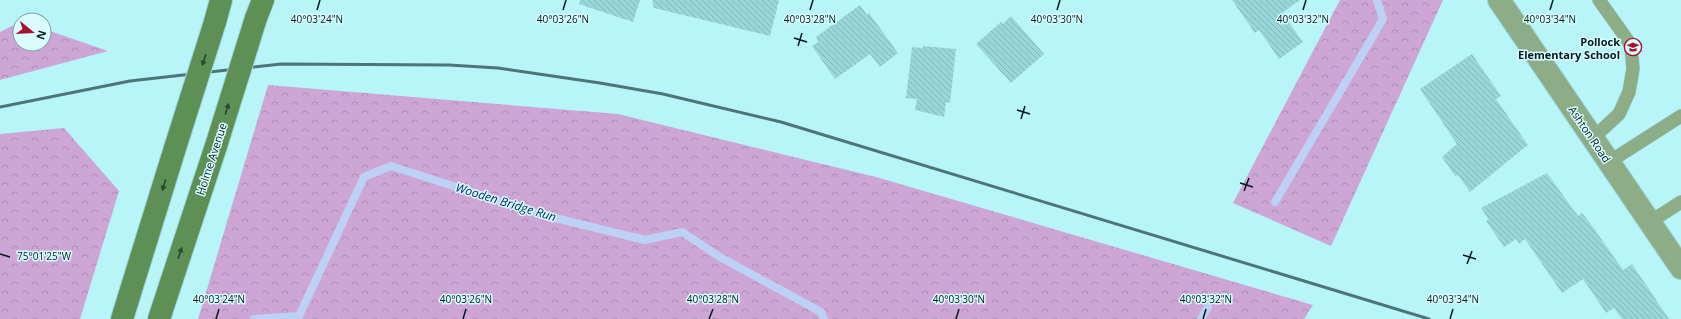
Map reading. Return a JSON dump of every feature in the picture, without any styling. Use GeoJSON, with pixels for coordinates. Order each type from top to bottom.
{"type":"FeatureCollection","features":[{"type":"Feature","properties":{"kind":"main road"},"geometry":{"type":"LineString","coordinates":[[124,312],[221,0]]}},
{"type":"Feature","properties":{"kind":"main road","name":"Holme Avenue"},"geometry":{"type":"LineString","coordinates":[[159,319],[260,9]]}},
{"type":"Feature","properties":{"kind":"street","name":"Ashton Road"},"geometry":{"type":"LineString","coordinates":[[1499,0],[1681,268]]}},
{"type":"Feature","properties":{"kind":"lane"},"geometry":{"type":"LineString","coordinates":[[1593,138],[1619,114],[1629,92],[1633,69],[1631,45],[1599,0]]}},
{"type":"Feature","properties":{"kind":"lane"},"geometry":{"type":"LineString","coordinates":[[1609,162],[1681,116]]}},
{"type":"Feature","properties":{"kind":"lane"},"geometry":{"type":"LineString","coordinates":[[1650,222],[1681,202]]}},
{"type":"Feature","properties":{"kind":"green space"},"geometry":{"type":"Polygon","coordinates":[[[1340,0],[1443,0],[1331,246],[1233,203],[1340,0]]]}},
{"type":"Feature","properties":{"kind":"green space"},"geometry":{"type":"Polygon","coordinates":[[[12,26],[12,52],[52,52],[52,32],[108,51],[0,80],[0,32],[12,26]]]}},
{"type":"Feature","properties":{"kind":"green space"},"geometry":{"type":"Polygon","coordinates":[[[268,85],[618,114],[876,177],[1313,305],[1304,319],[198,319],[268,85]]]}},
{"type":"Feature","properties":{"kind":"green space"},"geometry":{"type":"Polygon","coordinates":[[[64,128],[119,191],[80,319],[0,319],[0,134],[64,128]]]}},
{"type":"Feature","properties":{"kind":"building"},"geometry":{"type":"Polygon","coordinates":[[[580,0],[640,0],[633,22],[579,4],[580,0]]]}},
{"type":"Feature","properties":{"kind":"building"},"geometry":{"type":"Polygon","coordinates":[[[652,0],[779,0],[770,36],[654,8],[652,0]]]}},
{"type":"Feature","properties":{"kind":"building"},"geometry":{"type":"Polygon","coordinates":[[[1232,0],[1300,0],[1282,13],[1303,42],[1279,59],[1259,30],[1255,33],[1232,0]]]}},
{"type":"Feature","properties":{"kind":"building"},"geometry":{"type":"Polygon","coordinates":[[[860,5],[867,15],[869,13],[898,53],[880,67],[870,54],[835,79],[812,46],[818,42],[816,37],[860,5]]]}},
{"type":"Feature","properties":{"kind":"building"},"geometry":{"type":"Polygon","coordinates":[[[1011,16],[1044,54],[1011,83],[976,44],[1001,22],[1003,24],[1011,16]]]}},
{"type":"Feature","properties":{"kind":"building"},"geometry":{"type":"Polygon","coordinates":[[[923,46],[956,49],[950,103],[946,102],[944,117],[915,110],[917,99],[906,98],[912,47],[923,48],[923,46]]]}},
{"type":"Feature","properties":{"kind":"building"},"geometry":{"type":"Polygon","coordinates":[[[1472,54],[1501,96],[1496,99],[1528,145],[1470,192],[1458,175],[1455,176],[1442,157],[1457,144],[1420,89],[1472,54]]]}},
{"type":"Feature","properties":{"kind":"building"},"geometry":{"type":"Polygon","coordinates":[[[1547,173],[1578,216],[1582,213],[1590,223],[1623,270],[1632,264],[1669,319],[1622,319],[1614,308],[1606,313],[1583,279],[1562,293],[1525,239],[1519,244],[1516,239],[1504,247],[1486,221],[1489,220],[1481,208],[1547,173]]]}},
{"type":"Feature","properties":{"kind":"waterway"},"geometry":{"type":"LineString","coordinates":[[1275,202],[1383,19],[1377,0]]}},
{"type":"Feature","properties":{"kind":"waterway","name":"Wooden Bridge Run"},"geometry":{"type":"LineString","coordinates":[[254,319],[299,316],[364,177],[391,166],[543,215],[645,240],[682,232],[720,257],[821,312],[824,319]]}},
{"type":"Feature","properties":{"kind":"waterway"},"geometry":{"type":"LineString","coordinates":[[1201,319],[1208,307]]}},
{"type":"Feature","properties":{"kind":"railway"},"geometry":{"type":"LineString","coordinates":[[0,107],[130,81],[281,64],[449,65],[498,68],[600,83],[663,94],[781,122],[1429,319]]}},
{"type":"Feature","properties":{"kind":"place","name":"Pollock Elementary School"},"geometry":{"type":"Point","coordinates":[1633,47]}}]}
